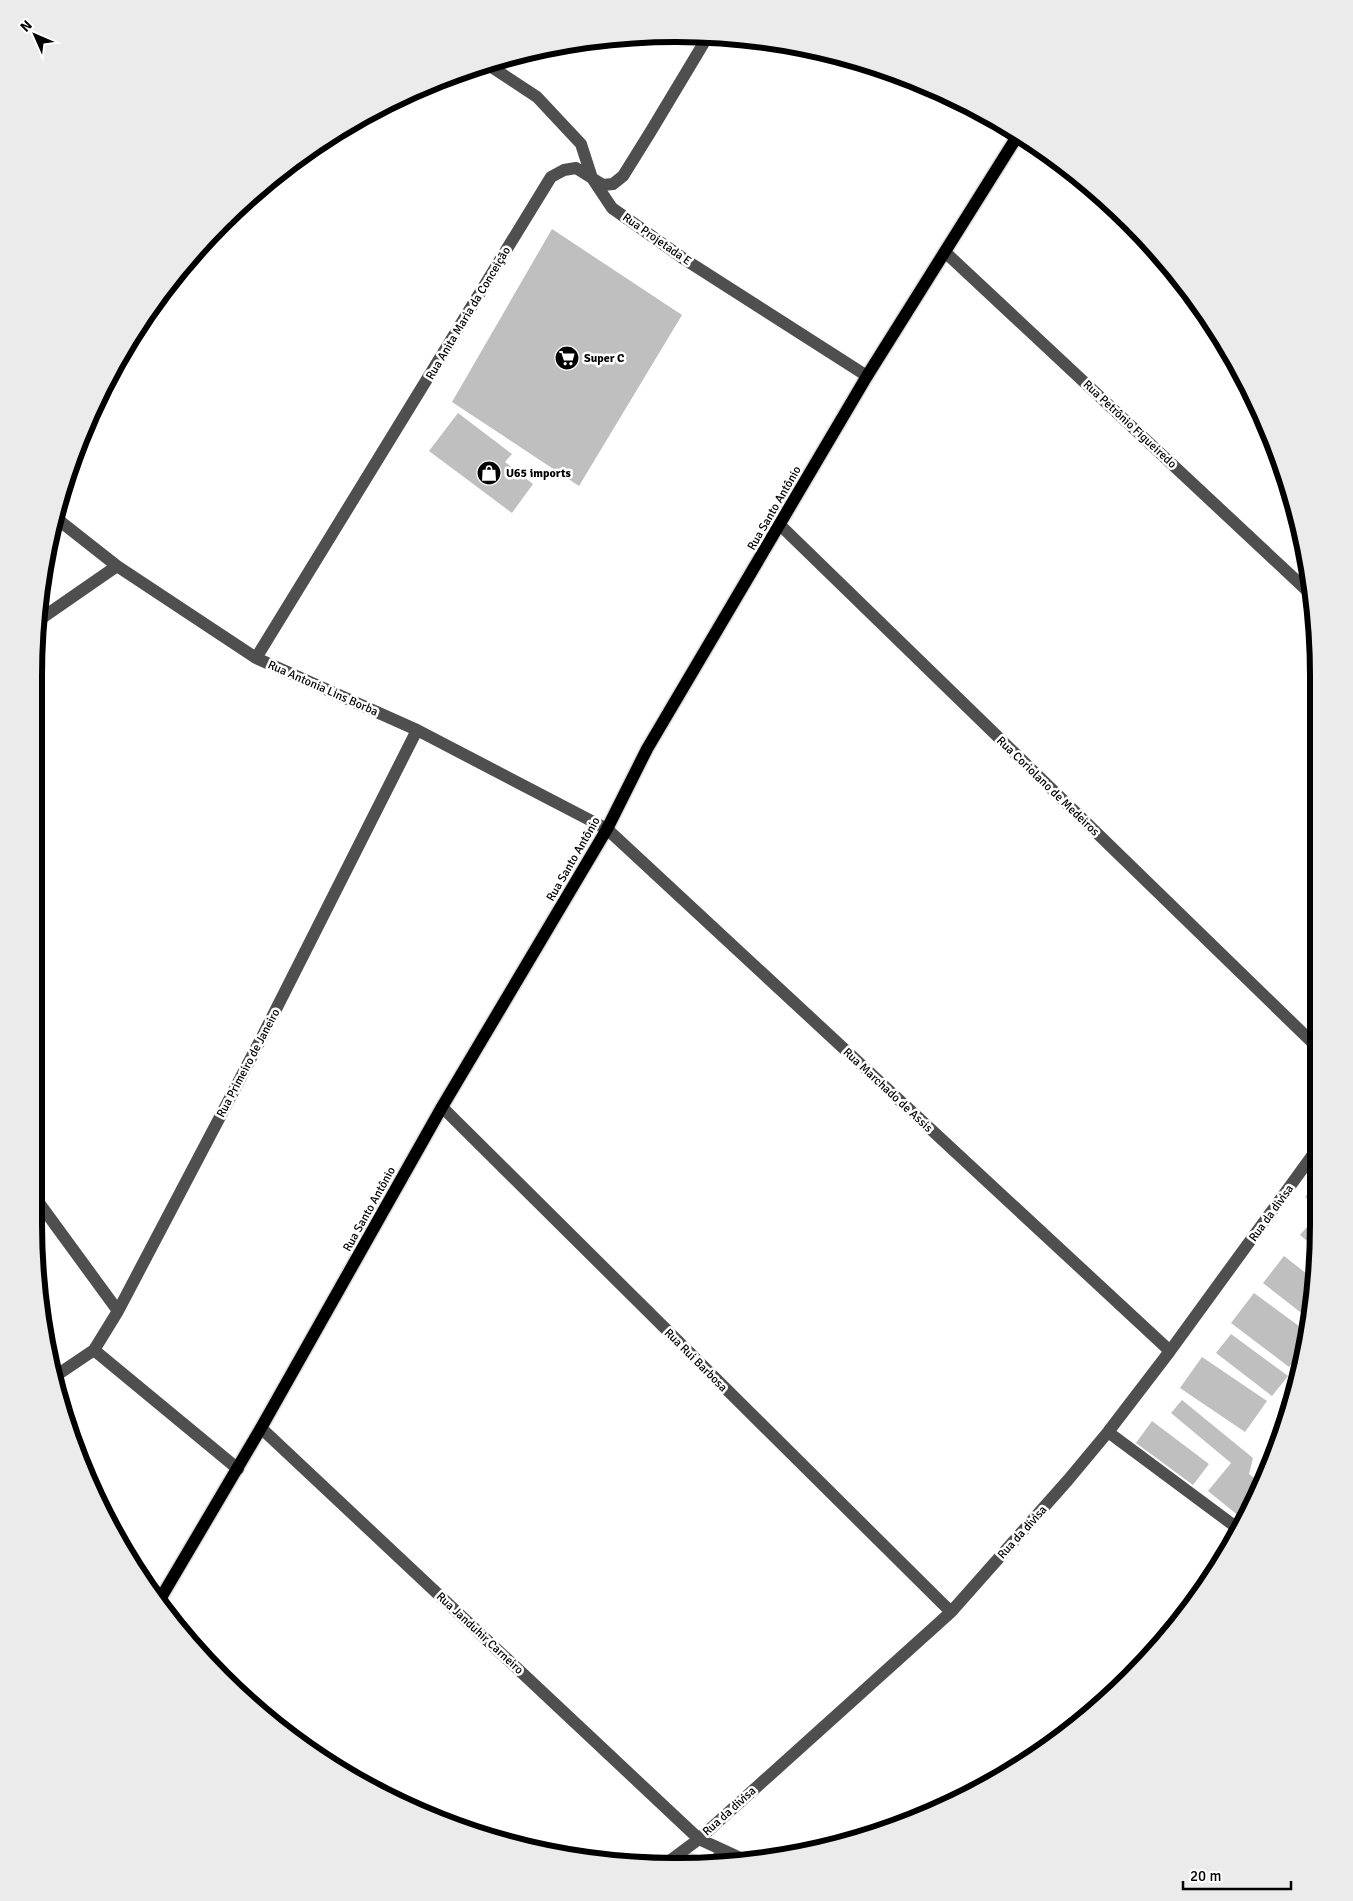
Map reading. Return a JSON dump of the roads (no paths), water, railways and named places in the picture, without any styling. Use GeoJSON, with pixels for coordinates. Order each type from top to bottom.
{"type":"FeatureCollection","features":[{"type":"Feature","properties":{"kind":"main road","name":"Rua Santo Antônio"},"geometry":{"type":"LineString","coordinates":[[163,1596],[238,1469],[442,1107],[607,829],[648,750],[867,376],[1015,140]]}},
{"type":"Feature","properties":{"kind":"street","name":"Rua Anita Maria da Conceição"},"geometry":{"type":"LineString","coordinates":[[256,658],[551,177],[564,170],[576,168],[603,185],[613,184],[622,176],[704,43]]}},
{"type":"Feature","properties":{"kind":"street","name":"Rua Projetada E"},"geometry":{"type":"LineString","coordinates":[[495,69],[536,97],[581,144],[592,178],[612,208],[684,259],[867,376]]}},
{"type":"Feature","properties":{"kind":"street","name":"Rua Petrônio Figueiredo"},"geometry":{"type":"LineString","coordinates":[[945,252],[1304,588]]}},
{"type":"Feature","properties":{"kind":"street","name":"Rua Antonia Lins Borba"},"geometry":{"type":"LineString","coordinates":[[62,522],[117,566],[256,658],[417,730],[607,829]]}},
{"type":"Feature","properties":{"kind":"street","name":"Rua Coriolano de Medeiros"},"geometry":{"type":"LineString","coordinates":[[780,525],[1310,1041]]}},
{"type":"Feature","properties":{"kind":"street"},"geometry":{"type":"LineString","coordinates":[[46,615],[117,566]]}},
{"type":"Feature","properties":{"kind":"street","name":"Rua Primeiro de Janeiro"},"geometry":{"type":"LineString","coordinates":[[61,1373],[94,1350],[118,1311],[262,1037],[417,730]]}},
{"type":"Feature","properties":{"kind":"street","name":"Rua Marchado de Assis"},"geometry":{"type":"LineString","coordinates":[[607,829],[1170,1351]]}},
{"type":"Feature","properties":{"kind":"street","name":"Rua Rui Barbosa"},"geometry":{"type":"LineString","coordinates":[[442,1107],[951,1612]]}},
{"type":"Feature","properties":{"kind":"street","name":"Rua da divisa"},"geometry":{"type":"LineString","coordinates":[[673,1858],[699,1839],[951,1612],[1108,1432],[1170,1351],[1310,1159]]}},
{"type":"Feature","properties":{"kind":"street"},"geometry":{"type":"LineString","coordinates":[[42,1207],[118,1311]]}},
{"type":"Feature","properties":{"kind":"street"},"geometry":{"type":"LineString","coordinates":[[94,1350],[238,1469]]}},
{"type":"Feature","properties":{"kind":"street","name":"Rua Janduhir Carneiro"},"geometry":{"type":"LineString","coordinates":[[261,1428],[699,1839],[735,1855]]}},
{"type":"Feature","properties":{"kind":"street"},"geometry":{"type":"LineString","coordinates":[[1108,1432],[1234,1526]]}},
{"type":"Feature","properties":{"kind":"street"},"geometry":{"type":"LineString","coordinates":[[719,1857],[725,1851]]}},
{"type":"Feature","properties":{"kind":"place","name":"Super C"},"geometry":{"type":"Point","coordinates":[567,358]}},
{"type":"Feature","properties":{"kind":"place","name":"U65 imports"},"geometry":{"type":"Point","coordinates":[489,473]}}]}
